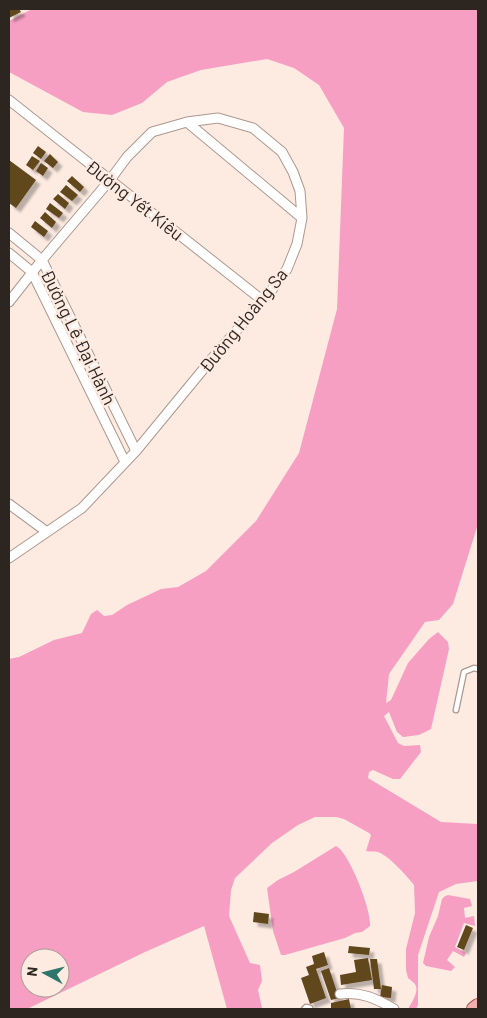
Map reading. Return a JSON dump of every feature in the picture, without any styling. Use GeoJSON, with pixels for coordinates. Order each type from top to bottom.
{"type":"FeatureCollection","features":[{"type":"Feature","properties":{"kind":"main road"},"geometry":{"type":"LineString","coordinates":[[474,1009],[478,1006]]}},
{"type":"Feature","properties":{"kind":"street","name":"Đường Yết Kiêu"},"geometry":{"type":"LineString","coordinates":[[9,100],[262,300]]}},
{"type":"Feature","properties":{"kind":"street","name":"Đường Hoàng Sa"},"geometry":{"type":"LineString","coordinates":[[9,302],[127,157],[152,132],[188,122],[218,118],[253,128],[282,152],[294,172],[300,191],[302,218],[297,244],[287,268],[136,452],[82,508],[9,558]]}},
{"type":"Feature","properties":{"kind":"street"},"geometry":{"type":"LineString","coordinates":[[188,122],[302,218]]}},
{"type":"Feature","properties":{"kind":"street","name":"Đường Lê Đại Hành"},"geometry":{"type":"LineString","coordinates":[[9,233],[42,260],[136,452]]}},
{"type":"Feature","properties":{"kind":"street","name":"Đường Lê Đại Hành"},"geometry":{"type":"LineString","coordinates":[[9,253],[32,272],[125,462]]}},
{"type":"Feature","properties":{"kind":"street"},"geometry":{"type":"LineString","coordinates":[[9,504],[47,532]]}},
{"type":"Feature","properties":{"kind":"street"},"geometry":{"type":"LineString","coordinates":[[340,994],[350,993],[372,997],[394,1009]]}},
{"type":"Feature","properties":{"kind":"lane"},"geometry":{"type":"LineString","coordinates":[[456,710],[464,672],[474,668],[478,669]]}},
{"type":"Feature","properties":{"kind":"lane"},"geometry":{"type":"LineString","coordinates":[[304,1009],[306,1007],[310,1008]]}},
{"type":"Feature","properties":{"kind":"shaded area"},"geometry":{"type":"Polygon","coordinates":[[[32,9],[478,9],[478,524],[453,604],[439,620],[425,622],[389,674],[386,703],[391,700],[408,663],[429,639],[438,632],[448,642],[449,649],[431,729],[419,735],[403,737],[397,732],[389,712],[384,716],[398,743],[404,746],[420,745],[421,752],[400,779],[393,779],[373,770],[369,772],[368,778],[441,822],[478,824],[478,881],[456,884],[439,892],[418,955],[418,1005],[416,1009],[408,1009],[415,996],[416,986],[408,978],[406,970],[406,949],[415,913],[414,885],[387,857],[378,852],[366,851],[371,835],[369,833],[344,819],[315,817],[298,825],[272,843],[235,878],[231,890],[229,916],[250,963],[260,965],[262,981],[258,990],[262,1008],[227,1009],[204,926],[70,988],[70,948],[20,948],[20,998],[50,998],[27,1009],[9,1009],[9,659],[19,657],[54,640],[82,633],[91,614],[97,610],[104,616],[112,615],[127,605],[161,589],[178,587],[206,571],[256,521],[299,453],[337,309],[344,128],[319,85],[294,68],[267,59],[201,70],[167,82],[142,103],[112,115],[83,112],[9,72],[9,21],[32,9]]]}},
{"type":"Feature","properties":{"kind":"shaded area"},"geometry":{"type":"Polygon","coordinates":[[[336,846],[347,859],[359,883],[370,919],[370,926],[362,932],[345,938],[281,955],[273,931],[267,888],[336,846]]]}},
{"type":"Feature","properties":{"kind":"shaded area"},"geometry":{"type":"Polygon","coordinates":[[[448,895],[470,899],[472,906],[464,908],[465,918],[474,916],[475,926],[464,923],[455,947],[466,953],[464,957],[453,951],[447,960],[455,967],[451,971],[426,966],[423,963],[429,937],[438,916],[442,899],[448,895]]]}},
{"type":"Feature","properties":{"kind":"building"},"geometry":{"type":"Polygon","coordinates":[[[9,9],[19,9],[21,12],[9,18],[9,9]]]}},
{"type":"Feature","properties":{"kind":"building"},"geometry":{"type":"Polygon","coordinates":[[[38,146],[46,152],[41,159],[33,153],[38,146]]]}},
{"type":"Feature","properties":{"kind":"building"},"geometry":{"type":"Polygon","coordinates":[[[50,154],[58,162],[53,168],[44,161],[50,154]]]}},
{"type":"Feature","properties":{"kind":"building"},"geometry":{"type":"Polygon","coordinates":[[[32,156],[40,161],[33,170],[26,165],[32,156]]]}},
{"type":"Feature","properties":{"kind":"building"},"geometry":{"type":"Polygon","coordinates":[[[9,160],[36,180],[16,208],[9,203],[9,160]]]}},
{"type":"Feature","properties":{"kind":"building"},"geometry":{"type":"Polygon","coordinates":[[[41,163],[48,168],[43,176],[36,171],[41,163]]]}},
{"type":"Feature","properties":{"kind":"building"},"geometry":{"type":"Polygon","coordinates":[[[72,176],[84,187],[80,192],[67,181],[72,176]]]}},
{"type":"Feature","properties":{"kind":"building"},"geometry":{"type":"Polygon","coordinates":[[[66,185],[78,195],[72,201],[60,192],[66,185]]]}},
{"type":"Feature","properties":{"kind":"building"},"geometry":{"type":"Polygon","coordinates":[[[58,194],[69,203],[65,209],[53,199],[58,194]]]}},
{"type":"Feature","properties":{"kind":"building"},"geometry":{"type":"Polygon","coordinates":[[[50,203],[63,213],[59,218],[46,209],[50,203]]]}},
{"type":"Feature","properties":{"kind":"building"},"geometry":{"type":"Polygon","coordinates":[[[45,212],[56,222],[52,228],[40,218],[45,212]]]}},
{"type":"Feature","properties":{"kind":"building"},"geometry":{"type":"Polygon","coordinates":[[[35,221],[48,231],[44,237],[31,227],[35,221]]]}},
{"type":"Feature","properties":{"kind":"building"},"geometry":{"type":"Polygon","coordinates":[[[254,912],[269,914],[268,924],[253,922],[254,912]]]}},
{"type":"Feature","properties":{"kind":"building"},"geometry":{"type":"Polygon","coordinates":[[[466,925],[473,928],[464,950],[457,947],[466,925]]]}},
{"type":"Feature","properties":{"kind":"building"},"geometry":{"type":"Polygon","coordinates":[[[349,946],[370,948],[369,955],[348,953],[349,946]]]}},
{"type":"Feature","properties":{"kind":"building"},"geometry":{"type":"Polygon","coordinates":[[[324,952],[328,965],[316,969],[326,998],[310,1004],[301,978],[309,975],[306,967],[314,964],[312,956],[324,952]]]}},
{"type":"Feature","properties":{"kind":"building"},"geometry":{"type":"Polygon","coordinates":[[[368,958],[372,980],[341,985],[340,975],[356,972],[354,960],[368,958]]]}},
{"type":"Feature","properties":{"kind":"building"},"geometry":{"type":"Polygon","coordinates":[[[370,959],[377,959],[381,989],[374,989],[370,959]]]}},
{"type":"Feature","properties":{"kind":"building"},"geometry":{"type":"Polygon","coordinates":[[[329,968],[339,998],[331,1000],[321,971],[329,968]]]}},
{"type":"Feature","properties":{"kind":"building"},"geometry":{"type":"Polygon","coordinates":[[[382,985],[392,987],[391,998],[380,997],[382,985]]]}},
{"type":"Feature","properties":{"kind":"building"},"geometry":{"type":"Polygon","coordinates":[[[349,999],[351,1009],[331,1009],[331,1003],[349,999]]]}}]}
